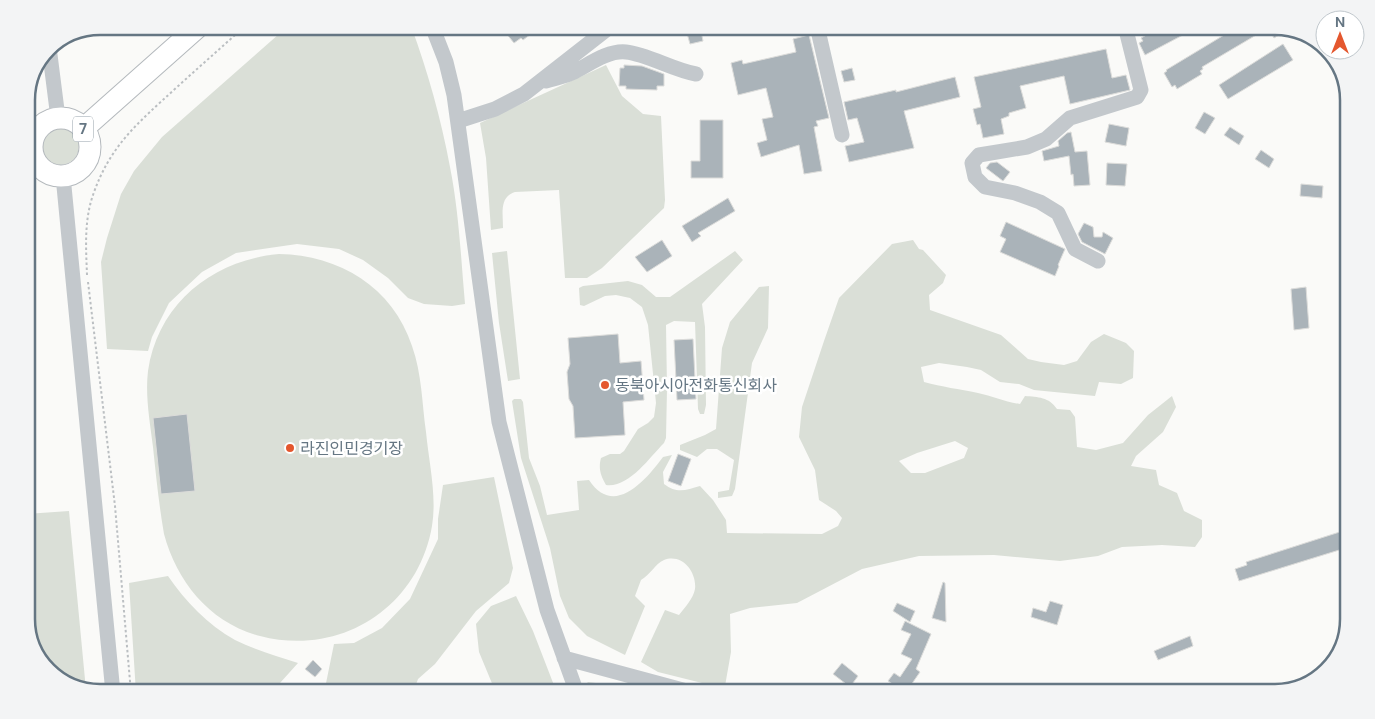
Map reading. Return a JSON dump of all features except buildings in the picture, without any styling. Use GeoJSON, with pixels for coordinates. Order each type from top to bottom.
{"type":"FeatureCollection","features":[{"type":"Feature","properties":{"kind":"highway","name":"7"},"geometry":{"type":"LineString","coordinates":[[83,129],[189,35]]}},
{"type":"Feature","properties":{"kind":"highway","name":"7"},"geometry":{"type":"LineString","coordinates":[[35,136],[40,127],[51,119],[72,120],[83,129],[90,148],[86,162],[76,172],[63,176],[56,176],[43,170],[35,161]]}},
{"type":"Feature","properties":{"kind":"street"},"geometry":{"type":"LineString","coordinates":[[436,35],[446,62],[458,121],[499,422],[547,610],[574,684]]}},
{"type":"Feature","properties":{"kind":"street"},"geometry":{"type":"LineString","coordinates":[[458,121],[495,109],[524,94],[599,35]]}},
{"type":"Feature","properties":{"kind":"street"},"geometry":{"type":"LineString","coordinates":[[819,35],[842,135]]}},
{"type":"Feature","properties":{"kind":"street"},"geometry":{"type":"LineString","coordinates":[[1098,261],[1075,249],[1058,213],[1040,202],[1015,193],[986,187],[975,178],[972,164],[979,155],[1027,148],[1046,139],[1070,118],[1138,97],[1141,90],[1127,35]]}},
{"type":"Feature","properties":{"kind":"street"},"geometry":{"type":"LineString","coordinates":[[537,84],[569,74],[609,55],[625,52],[696,74]]}},
{"type":"Feature","properties":{"kind":"street"},"geometry":{"type":"LineString","coordinates":[[50,58],[58,118]]}},
{"type":"Feature","properties":{"kind":"street"},"geometry":{"type":"LineString","coordinates":[[63,176],[112,684]]}},
{"type":"Feature","properties":{"kind":"street"},"geometry":{"type":"LineString","coordinates":[[564,658],[661,684]]}},
{"type":"Feature","properties":{"kind":"path"},"geometry":{"type":"LineString","coordinates":[[130,684],[115,506],[87,276],[87,220],[93,196],[108,160],[132,128],[234,35]]}},
{"type":"Feature","properties":{"kind":"shaded area"},"geometry":{"type":"Polygon","coordinates":[[[278,35],[414,35],[433,96],[450,167],[458,218],[465,304],[452,306],[424,304],[408,298],[388,278],[363,260],[339,249],[297,244],[236,253],[202,272],[169,303],[152,337],[148,351],[107,349],[101,262],[107,238],[121,194],[134,171],[162,137],[278,35]]]}},
{"type":"Feature","properties":{"kind":"shaded area"},"geometry":{"type":"Polygon","coordinates":[[[606,65],[622,96],[643,114],[661,116],[664,208],[602,268],[587,278],[565,278],[559,190],[515,192],[510,194],[504,202],[503,228],[491,230],[486,158],[480,123],[606,65]]]}},
{"type":"Feature","properties":{"kind":"shaded area"},"geometry":{"type":"Polygon","coordinates":[[[60,127],[73,133],[79,146],[73,159],[60,165],[47,159],[41,146],[47,133],[60,127]]]}},
{"type":"Feature","properties":{"kind":"shaded area"},"geometry":{"type":"Polygon","coordinates":[[[913,240],[919,249],[923,250],[946,275],[943,283],[929,295],[930,310],[1001,335],[1028,359],[1064,365],[1077,361],[1091,342],[1104,334],[1126,343],[1134,351],[1133,378],[1121,384],[1099,382],[1095,396],[1034,390],[1019,384],[1000,382],[981,370],[967,367],[939,363],[921,367],[924,382],[1020,404],[1025,396],[1039,397],[1050,402],[1057,409],[1070,410],[1075,417],[1077,447],[1096,450],[1123,443],[1148,415],[1172,396],[1176,407],[1163,432],[1136,456],[1131,466],[1156,470],[1159,485],[1177,493],[1184,511],[1202,520],[1202,537],[1195,547],[1162,545],[1122,547],[1098,556],[1060,561],[994,555],[919,556],[862,569],[797,603],[750,608],[730,614],[731,652],[725,684],[704,684],[658,672],[641,662],[665,610],[679,615],[694,593],[694,576],[687,566],[677,559],[664,560],[641,580],[635,596],[645,606],[625,655],[587,636],[569,618],[560,596],[550,548],[521,458],[512,401],[514,399],[521,399],[523,402],[529,458],[540,486],[547,515],[579,510],[577,481],[589,480],[599,491],[609,496],[619,495],[639,484],[663,457],[672,455],[663,472],[664,484],[677,490],[686,490],[700,486],[713,500],[726,520],[727,533],[822,534],[838,526],[842,518],[836,511],[819,500],[815,470],[799,437],[802,407],[839,298],[892,244],[913,240]],[[955,441],[899,461],[911,473],[925,473],[964,458],[968,448],[955,441]]]}},
{"type":"Feature","properties":{"kind":"shaded area"},"geometry":{"type":"Polygon","coordinates":[[[507,251],[520,379],[508,381],[499,323],[492,253],[507,251]]]}},
{"type":"Feature","properties":{"kind":"shaded area"},"geometry":{"type":"Polygon","coordinates":[[[735,251],[743,260],[702,304],[705,327],[706,405],[704,414],[700,414],[698,409],[695,322],[674,321],[666,325],[667,389],[666,438],[664,443],[631,477],[614,485],[606,485],[600,472],[601,458],[610,454],[620,454],[624,451],[638,429],[654,417],[656,403],[648,325],[642,307],[630,298],[616,295],[605,296],[584,306],[580,305],[579,288],[628,281],[642,285],[656,297],[670,297],[735,251]]]}},
{"type":"Feature","properties":{"kind":"shaded area","name":"라진인민경기장"},"geometry":{"type":"Polygon","coordinates":[[[279,254],[322,260],[342,268],[361,278],[392,307],[403,325],[418,367],[434,503],[432,526],[424,555],[410,581],[393,602],[371,620],[346,632],[319,639],[290,641],[260,636],[242,630],[226,621],[211,611],[198,598],[177,568],[164,534],[147,390],[148,371],[154,347],[163,325],[176,306],[192,289],[232,265],[255,258],[279,254]]]}},
{"type":"Feature","properties":{"kind":"shaded area"},"geometry":{"type":"Polygon","coordinates":[[[769,286],[768,328],[752,363],[735,489],[732,496],[718,498],[718,492],[729,490],[734,460],[717,449],[707,449],[697,457],[680,450],[680,445],[716,429],[722,348],[730,322],[759,287],[769,286]]]}},
{"type":"Feature","properties":{"kind":"shaded area"},"geometry":{"type":"Polygon","coordinates":[[[494,477],[513,568],[509,583],[476,611],[435,664],[418,679],[416,684],[326,684],[334,644],[354,643],[382,628],[410,599],[438,539],[438,519],[443,485],[494,477]]]}},
{"type":"Feature","properties":{"kind":"shaded area"},"geometry":{"type":"Polygon","coordinates":[[[69,511],[85,682],[71,677],[57,668],[46,655],[38,640],[35,623],[35,513],[69,511]]]}},
{"type":"Feature","properties":{"kind":"shaded area"},"geometry":{"type":"Polygon","coordinates":[[[168,576],[198,612],[225,634],[250,647],[298,663],[279,684],[135,684],[129,583],[168,576]]]}},
{"type":"Feature","properties":{"kind":"shaded area"},"geometry":{"type":"Polygon","coordinates":[[[516,596],[533,631],[554,684],[492,684],[479,652],[476,624],[491,606],[516,596]]]}},
{"type":"Feature","properties":{"kind":"shaded area"},"geometry":{"type":"Polygon","coordinates":[[[588,682],[601,684],[586,684],[588,682]]]}},
{"type":"Feature","properties":{"kind":"place","name":"동북아시아전화통신회사"},"geometry":{"type":"Point","coordinates":[605,385]}},
{"type":"Feature","properties":{"kind":"place","name":"라진인민경기장"},"geometry":{"type":"Point","coordinates":[290,448]}}]}
